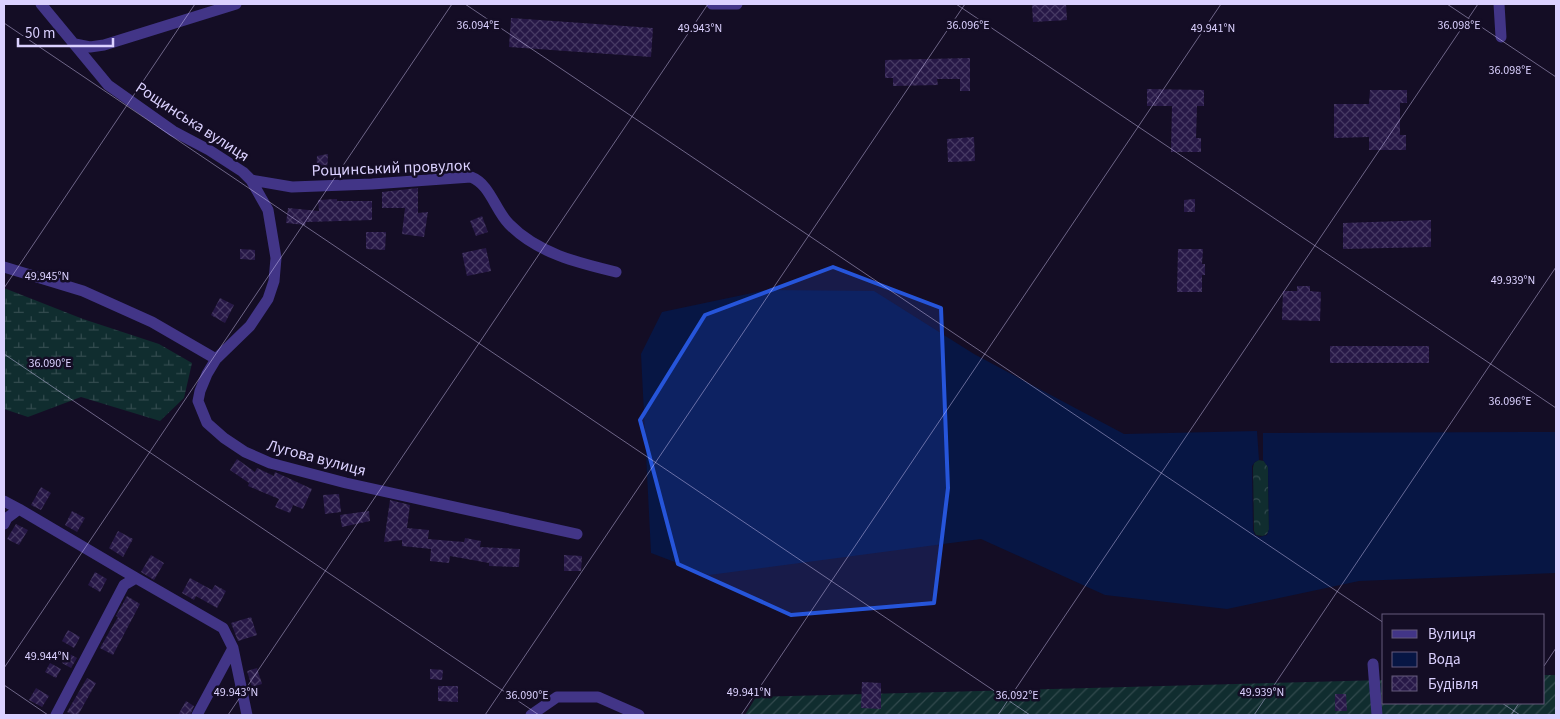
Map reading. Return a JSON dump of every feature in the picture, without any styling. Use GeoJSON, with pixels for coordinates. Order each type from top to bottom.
{"type":"FeatureCollection","features":[{"type":"Feature","properties":{"kind":"street","name":"Рощинська вулиця"},"geometry":{"type":"LineString","coordinates":[[41,4],[108,84],[173,131],[209,150],[243,172],[251,180],[268,210],[276,258],[274,281],[268,299],[250,326],[216,359]]}},
{"type":"Feature","properties":{"kind":"street"},"geometry":{"type":"LineString","coordinates":[[75,44],[90,47],[104,45],[221,6],[236,4]]}},
{"type":"Feature","properties":{"kind":"street"},"geometry":{"type":"LineString","coordinates":[[712,4],[737,4]]}},
{"type":"Feature","properties":{"kind":"street"},"geometry":{"type":"LineString","coordinates":[[1498,4],[1502,36]]}},
{"type":"Feature","properties":{"kind":"street","name":"Рощинський провулок"},"geometry":{"type":"LineString","coordinates":[[251,180],[292,187],[471,177],[478,180],[484,186],[501,215],[518,233],[531,243],[546,251],[590,266],[616,272]]}},
{"type":"Feature","properties":{"kind":"street"},"geometry":{"type":"LineString","coordinates":[[4,267],[92,294],[152,322],[216,359]]}},
{"type":"Feature","properties":{"kind":"street","name":"Лугова вулиця"},"geometry":{"type":"LineString","coordinates":[[216,359],[207,374],[198,401],[207,423],[224,438],[245,452],[270,464],[346,483],[577,534]]}},
{"type":"Feature","properties":{"kind":"street"},"geometry":{"type":"LineString","coordinates":[[4,501],[223,628],[232,648],[247,715]]}},
{"type":"Feature","properties":{"kind":"street"},"geometry":{"type":"LineString","coordinates":[[4,524],[7,518],[20,509]]}},
{"type":"Feature","properties":{"kind":"street"},"geometry":{"type":"LineString","coordinates":[[56,715],[124,584],[136,578]]}},
{"type":"Feature","properties":{"kind":"street"},"geometry":{"type":"LineString","coordinates":[[197,715],[232,648]]}},
{"type":"Feature","properties":{"kind":"street"},"geometry":{"type":"LineString","coordinates":[[1373,664],[1377,715]]}},
{"type":"Feature","properties":{"kind":"street"},"geometry":{"type":"LineString","coordinates":[[531,715],[557,697],[598,697],[639,715]]}},
{"type":"Feature","properties":{"kind":"highlighted area"},"geometry":{"type":"Polygon","coordinates":[[[833,267],[941,308],[948,488],[934,603],[791,615],[678,564],[640,420],[705,315],[833,267]]]}},
{"type":"Feature","properties":{"kind":"green space"},"geometry":{"type":"Polygon","coordinates":[[[4,288],[83,319],[159,344],[192,363],[184,398],[160,421],[81,397],[28,417],[4,409],[4,288]]]}},
{"type":"Feature","properties":{"kind":"green space"},"geometry":{"type":"Polygon","coordinates":[[[1258,460],[1264,461],[1268,467],[1269,530],[1263,536],[1256,535],[1254,531],[1253,468],[1254,463],[1258,460]]]}},
{"type":"Feature","properties":{"kind":"green space"},"geometry":{"type":"Polygon","coordinates":[[[1545,675],[1556,675],[1556,715],[745,715],[756,697],[1382,680],[1382,704],[1545,704],[1545,675]]]}},
{"type":"Feature","properties":{"kind":"water"},"geometry":{"type":"Polygon","coordinates":[[[766,290],[874,291],[974,354],[1124,434],[1257,431],[1259,460],[1252,466],[1253,530],[1255,535],[1260,537],[1267,535],[1269,529],[1268,467],[1263,460],[1263,433],[1556,432],[1556,573],[1359,581],[1227,609],[1105,595],[981,539],[709,575],[651,553],[641,354],[662,312],[766,290]]]}},
{"type":"Feature","properties":{"kind":"building"},"geometry":{"type":"Polygon","coordinates":[[[1032,4],[1066,4],[1067,20],[1033,22],[1032,4]]]}},
{"type":"Feature","properties":{"kind":"building"},"geometry":{"type":"Polygon","coordinates":[[[511,18],[653,28],[651,57],[509,47],[511,18]]]}},
{"type":"Feature","properties":{"kind":"building"},"geometry":{"type":"Polygon","coordinates":[[[970,58],[970,91],[960,91],[960,79],[937,79],[938,85],[893,86],[893,78],[885,78],[885,60],[970,58]]]}},
{"type":"Feature","properties":{"kind":"building"},"geometry":{"type":"Polygon","coordinates":[[[1147,89],[1204,90],[1204,106],[1197,106],[1196,138],[1201,138],[1201,152],[1171,152],[1172,106],[1147,106],[1147,89]]]}},
{"type":"Feature","properties":{"kind":"building"},"geometry":{"type":"Polygon","coordinates":[[[1370,90],[1407,90],[1407,103],[1400,103],[1400,135],[1406,135],[1406,150],[1369,150],[1369,137],[1334,138],[1334,104],[1369,104],[1370,90]]]}},
{"type":"Feature","properties":{"kind":"building"},"geometry":{"type":"Polygon","coordinates":[[[974,137],[975,161],[948,162],[947,139],[974,137]]]}},
{"type":"Feature","properties":{"kind":"building"},"geometry":{"type":"Polygon","coordinates":[[[328,154],[327,175],[316,174],[317,156],[328,154]]]}},
{"type":"Feature","properties":{"kind":"building"},"geometry":{"type":"Polygon","coordinates":[[[418,188],[418,213],[428,212],[424,237],[402,234],[405,208],[382,208],[382,192],[418,188]]]}},
{"type":"Feature","properties":{"kind":"building"},"geometry":{"type":"Polygon","coordinates":[[[337,199],[337,201],[372,201],[372,220],[306,222],[305,225],[286,223],[288,208],[319,211],[318,200],[337,199]]]}},
{"type":"Feature","properties":{"kind":"building"},"geometry":{"type":"Polygon","coordinates":[[[1195,199],[1195,212],[1184,212],[1184,200],[1195,199]]]}},
{"type":"Feature","properties":{"kind":"building"},"geometry":{"type":"Polygon","coordinates":[[[482,216],[488,232],[476,236],[470,221],[482,216]]]}},
{"type":"Feature","properties":{"kind":"building"},"geometry":{"type":"Polygon","coordinates":[[[1431,220],[1431,247],[1343,249],[1343,223],[1431,220]]]}},
{"type":"Feature","properties":{"kind":"building"},"geometry":{"type":"Polygon","coordinates":[[[366,232],[386,232],[385,250],[366,249],[366,232]]]}},
{"type":"Feature","properties":{"kind":"building"},"geometry":{"type":"Polygon","coordinates":[[[486,248],[491,271],[467,276],[462,253],[486,248]]]}},
{"type":"Feature","properties":{"kind":"building"},"geometry":{"type":"Polygon","coordinates":[[[240,249],[255,250],[255,260],[240,259],[240,249]]]}},
{"type":"Feature","properties":{"kind":"building"},"geometry":{"type":"Polygon","coordinates":[[[1178,249],[1203,249],[1202,264],[1205,264],[1205,275],[1202,275],[1202,292],[1177,292],[1178,249]]]}},
{"type":"Feature","properties":{"kind":"building"},"geometry":{"type":"Polygon","coordinates":[[[1297,286],[1310,286],[1310,291],[1321,292],[1320,321],[1282,320],[1283,291],[1297,291],[1297,286]]]}},
{"type":"Feature","properties":{"kind":"building"},"geometry":{"type":"Polygon","coordinates":[[[220,298],[234,305],[225,323],[211,315],[220,298]]]}},
{"type":"Feature","properties":{"kind":"building"},"geometry":{"type":"Polygon","coordinates":[[[1330,346],[1429,346],[1429,363],[1330,363],[1330,346]]]}},
{"type":"Feature","properties":{"kind":"building"},"geometry":{"type":"Polygon","coordinates":[[[237,459],[255,472],[257,468],[274,476],[275,472],[312,489],[303,509],[293,505],[290,513],[275,507],[279,499],[248,486],[249,483],[230,470],[237,459]]]}},
{"type":"Feature","properties":{"kind":"building"},"geometry":{"type":"Polygon","coordinates":[[[41,487],[51,493],[41,510],[31,505],[41,487]]]}},
{"type":"Feature","properties":{"kind":"building"},"geometry":{"type":"Polygon","coordinates":[[[339,494],[341,512],[325,514],[323,495],[339,494]]]}},
{"type":"Feature","properties":{"kind":"building"},"geometry":{"type":"Polygon","coordinates":[[[390,500],[410,505],[407,528],[429,530],[428,539],[464,542],[465,538],[481,541],[480,547],[520,549],[519,567],[489,566],[489,563],[450,556],[449,563],[430,561],[431,549],[402,546],[402,540],[384,542],[390,500]]]}},
{"type":"Feature","properties":{"kind":"building"},"geometry":{"type":"Polygon","coordinates":[[[72,511],[85,518],[77,532],[65,525],[72,511]]]}},
{"type":"Feature","properties":{"kind":"building"},"geometry":{"type":"Polygon","coordinates":[[[369,511],[370,521],[342,527],[340,515],[369,511]]]}},
{"type":"Feature","properties":{"kind":"building"},"geometry":{"type":"Polygon","coordinates":[[[16,524],[28,530],[19,545],[7,539],[16,524]]]}},
{"type":"Feature","properties":{"kind":"building"},"geometry":{"type":"Polygon","coordinates":[[[118,531],[133,539],[123,557],[109,548],[118,531]]]}},
{"type":"Feature","properties":{"kind":"building"},"geometry":{"type":"Polygon","coordinates":[[[151,555],[164,563],[154,580],[141,572],[151,555]]]}},
{"type":"Feature","properties":{"kind":"building"},"geometry":{"type":"Polygon","coordinates":[[[564,555],[582,556],[581,571],[564,571],[564,555]]]}},
{"type":"Feature","properties":{"kind":"building"},"geometry":{"type":"Polygon","coordinates":[[[95,572],[107,579],[100,592],[88,585],[95,572]]]}},
{"type":"Feature","properties":{"kind":"building"},"geometry":{"type":"Polygon","coordinates":[[[190,578],[212,590],[215,585],[226,591],[217,608],[196,596],[194,600],[182,593],[190,578]]]}},
{"type":"Feature","properties":{"kind":"building"},"geometry":{"type":"Polygon","coordinates":[[[127,596],[140,604],[113,655],[100,648],[118,617],[116,616],[127,596]]]}},
{"type":"Feature","properties":{"kind":"building"},"geometry":{"type":"Polygon","coordinates":[[[251,617],[257,635],[238,641],[231,623],[251,617]]]}},
{"type":"Feature","properties":{"kind":"building"},"geometry":{"type":"Polygon","coordinates":[[[68,630],[80,637],[74,648],[62,641],[68,630]]]}},
{"type":"Feature","properties":{"kind":"building"},"geometry":{"type":"Polygon","coordinates":[[[68,653],[77,658],[71,668],[62,663],[68,653]]]}},
{"type":"Feature","properties":{"kind":"building"},"geometry":{"type":"Polygon","coordinates":[[[50,663],[61,669],[56,678],[45,672],[50,663]]]}},
{"type":"Feature","properties":{"kind":"building"},"geometry":{"type":"Polygon","coordinates":[[[257,668],[262,684],[252,687],[247,671],[257,668]]]}},
{"type":"Feature","properties":{"kind":"building"},"geometry":{"type":"Polygon","coordinates":[[[430,669],[443,670],[442,680],[430,679],[430,669]]]}},
{"type":"Feature","properties":{"kind":"building"},"geometry":{"type":"Polygon","coordinates":[[[87,678],[96,683],[78,715],[67,712],[87,678]]]}},
{"type":"Feature","properties":{"kind":"building"},"geometry":{"type":"Polygon","coordinates":[[[862,682],[881,683],[881,709],[861,708],[862,682]]]}},
{"type":"Feature","properties":{"kind":"building"},"geometry":{"type":"Polygon","coordinates":[[[438,686],[458,686],[458,702],[438,701],[438,686]]]}},
{"type":"Feature","properties":{"kind":"building"},"geometry":{"type":"Polygon","coordinates":[[[36,688],[49,696],[42,707],[29,700],[36,688]]]}},
{"type":"Feature","properties":{"kind":"building"},"geometry":{"type":"Polygon","coordinates":[[[1335,694],[1346,694],[1347,711],[1335,711],[1335,694]]]}},
{"type":"Feature","properties":{"kind":"building"},"geometry":{"type":"Polygon","coordinates":[[[186,701],[194,706],[190,715],[178,715],[186,701]]]}}]}
